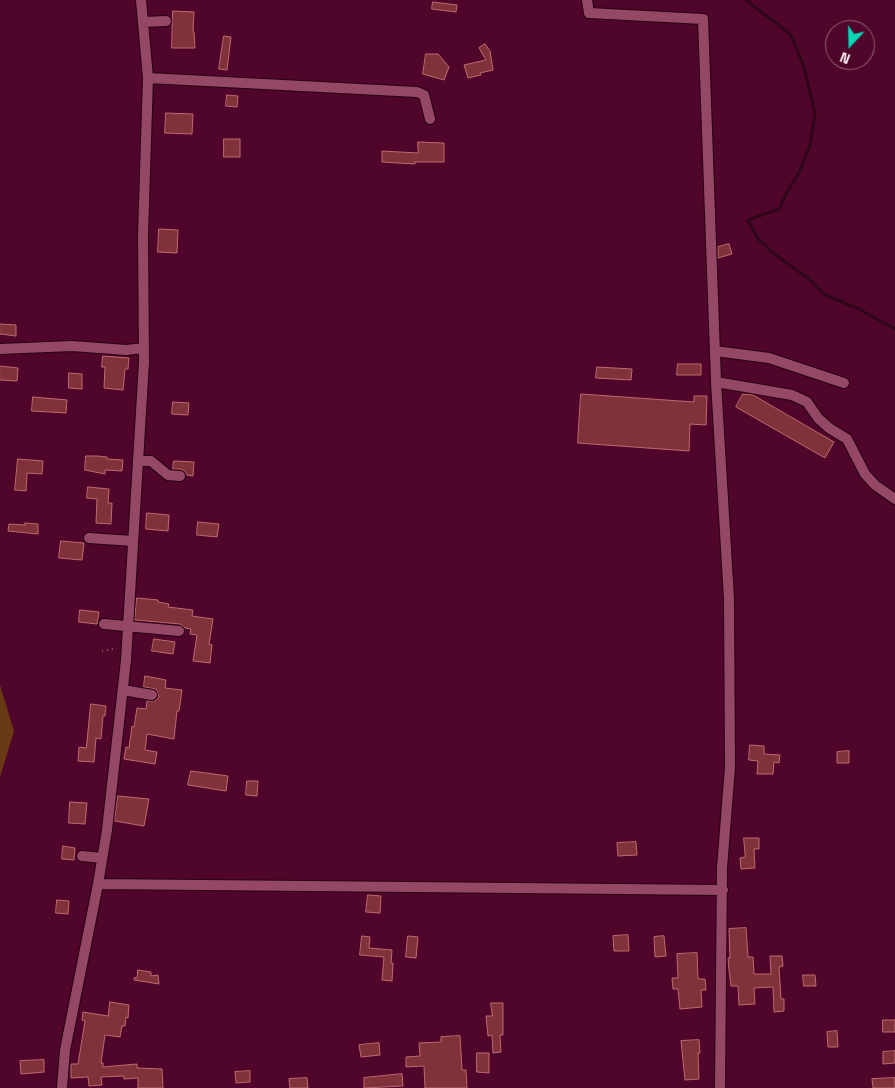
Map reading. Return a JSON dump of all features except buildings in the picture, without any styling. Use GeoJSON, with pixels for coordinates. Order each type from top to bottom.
{"type":"FeatureCollection","features":[{"type":"Feature","properties":{"kind":"street"},"geometry":{"type":"LineString","coordinates":[[62,1088],[65,1050],[102,858],[127,647],[144,348],[143,235],[148,78],[142,0]]}},
{"type":"Feature","properties":{"kind":"street"},"geometry":{"type":"LineString","coordinates":[[587,0],[589,13],[703,19],[716,382],[729,618],[730,767],[722,868],[720,1088]]}},
{"type":"Feature","properties":{"kind":"street"},"geometry":{"type":"LineString","coordinates":[[143,22],[166,21]]}},
{"type":"Feature","properties":{"kind":"street"},"geometry":{"type":"LineString","coordinates":[[148,78],[417,92],[424,95],[430,119]]}},
{"type":"Feature","properties":{"kind":"street"},"geometry":{"type":"LineString","coordinates":[[0,348],[72,346],[126,350],[144,348]]}},
{"type":"Feature","properties":{"kind":"street"},"geometry":{"type":"LineString","coordinates":[[715,351],[769,358],[844,383]]}},
{"type":"Feature","properties":{"kind":"street"},"geometry":{"type":"LineString","coordinates":[[716,382],[792,395],[807,402],[818,418],[829,428],[847,439],[865,474],[875,485],[895,499]]}},
{"type":"Feature","properties":{"kind":"street"},"geometry":{"type":"LineString","coordinates":[[138,461],[151,461],[168,475],[180,476]]}},
{"type":"Feature","properties":{"kind":"street"},"geometry":{"type":"LineString","coordinates":[[89,538],[133,542]]}},
{"type":"Feature","properties":{"kind":"street"},"geometry":{"type":"LineString","coordinates":[[104,624],[179,631]]}},
{"type":"Feature","properties":{"kind":"street"},"geometry":{"type":"LineString","coordinates":[[123,690],[152,695]]}},
{"type":"Feature","properties":{"kind":"street"},"geometry":{"type":"LineString","coordinates":[[82,856],[102,858]]}},
{"type":"Feature","properties":{"kind":"street"},"geometry":{"type":"LineString","coordinates":[[98,884],[722,890]]}},
{"type":"Feature","properties":{"kind":"path"},"geometry":{"type":"LineString","coordinates":[[102,651],[127,647]]}},
{"type":"Feature","properties":{"kind":"shaded area"},"geometry":{"type":"Polygon","coordinates":[[[0,685],[14,731],[0,777],[0,685]]]}},
{"type":"Feature","properties":{"kind":"waterway"},"geometry":{"type":"LineString","coordinates":[[746,0],[791,35],[803,64],[815,113],[810,145],[800,171],[779,209],[748,220],[758,239],[777,256],[808,278],[825,295],[857,308],[895,329]]}}]}
